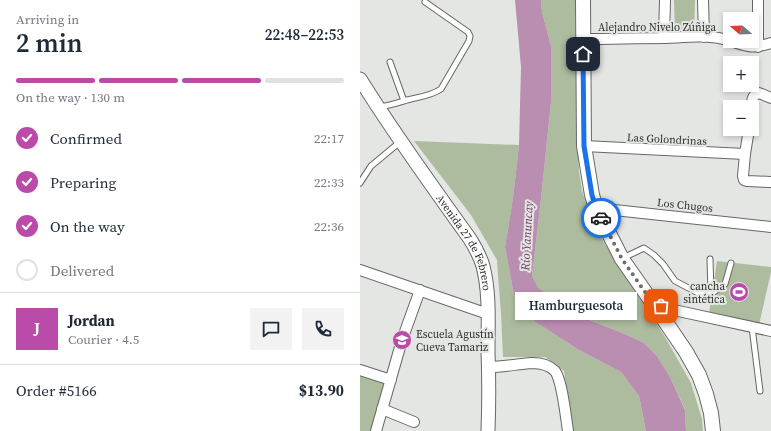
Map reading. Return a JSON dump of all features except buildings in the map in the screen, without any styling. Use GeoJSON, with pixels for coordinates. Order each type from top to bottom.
{"type":"FeatureCollection","features":[{"type":"Feature","properties":{"kind":"main road"},"geometry":{"type":"LineString","coordinates":[[583,0],[584,146],[592,195],[596,208],[622,259],[686,352],[699,375],[711,413],[713,431]]}},
{"type":"Feature","properties":{"kind":"street"},"geometry":{"type":"LineString","coordinates":[[664,38],[665,0]]}},
{"type":"Feature","properties":{"kind":"street"},"geometry":{"type":"LineString","coordinates":[[703,0],[704,37]]}},
{"type":"Feature","properties":{"kind":"street"},"geometry":{"type":"LineString","coordinates":[[758,0],[758,12]]}},
{"type":"Feature","properties":{"kind":"street","name":"Alejandro Nivelo Zúñiga"},"geometry":{"type":"LineString","coordinates":[[583,39],[704,37],[723,39]]}},
{"type":"Feature","properties":{"kind":"street","name":"Alejandro Nivelo Zúñiga"},"geometry":{"type":"LineString","coordinates":[[759,47],[771,43]]}},
{"type":"Feature","properties":{"kind":"street","name":"Avenida 27 de Febrero"},"geometry":{"type":"LineString","coordinates":[[360,79],[400,142],[470,238],[478,252],[486,280],[488,314],[488,431]]}},
{"type":"Feature","properties":{"kind":"street"},"geometry":{"type":"LineString","coordinates":[[753,100],[755,94],[759,93],[771,98]]}},
{"type":"Feature","properties":{"kind":"street"},"geometry":{"type":"LineString","coordinates":[[747,136],[743,176],[744,180],[771,182]]}},
{"type":"Feature","properties":{"kind":"street","name":"Las Golondrinas"},"geometry":{"type":"LineString","coordinates":[[584,146],[745,154]]}},
{"type":"Feature","properties":{"kind":"street","name":"Los Chugos"},"geometry":{"type":"LineString","coordinates":[[596,208],[771,227]]}},
{"type":"Feature","properties":{"kind":"street"},"geometry":{"type":"LineString","coordinates":[[360,270],[488,314]]}},
{"type":"Feature","properties":{"kind":"street"},"geometry":{"type":"LineString","coordinates":[[376,431],[402,340],[420,290]]}},
{"type":"Feature","properties":{"kind":"street"},"geometry":{"type":"LineString","coordinates":[[652,302],[665,308],[771,331]]}},
{"type":"Feature","properties":{"kind":"street"},"geometry":{"type":"LineString","coordinates":[[666,322],[670,314],[683,312]]}},
{"type":"Feature","properties":{"kind":"street"},"geometry":{"type":"LineString","coordinates":[[489,367],[532,363],[547,365],[558,377],[568,431]]}},
{"type":"Feature","properties":{"kind":"street"},"geometry":{"type":"LineString","coordinates":[[360,370],[391,380]]}},
{"type":"Feature","properties":{"kind":"street"},"geometry":{"type":"LineString","coordinates":[[382,409],[414,422]]}},
{"type":"Feature","properties":{"kind":"lane"},"geometry":{"type":"LineString","coordinates":[[377,108],[436,93],[441,89],[469,40],[470,36],[468,32],[425,2]]}},
{"type":"Feature","properties":{"kind":"lane"},"geometry":{"type":"LineString","coordinates":[[390,62],[404,101]]}},
{"type":"Feature","properties":{"kind":"lane"},"geometry":{"type":"LineString","coordinates":[[360,183],[371,166],[400,142]]}},
{"type":"Feature","properties":{"kind":"lane"},"geometry":{"type":"LineString","coordinates":[[622,259],[644,248],[663,264],[675,281],[700,294],[711,294],[725,284],[731,263]]}},
{"type":"Feature","properties":{"kind":"lane"},"geometry":{"type":"LineString","coordinates":[[710,259],[711,294]]}},
{"type":"Feature","properties":{"kind":"lane"},"geometry":{"type":"LineString","coordinates":[[752,327],[760,391]]}},
{"type":"Feature","properties":{"kind":"green space"},"geometry":{"type":"Polygon","coordinates":[[[541,0],[575,0],[577,137],[582,191],[596,230],[665,337],[691,383],[702,419],[703,431],[686,431],[685,409],[670,377],[657,356],[644,343],[577,315],[537,288],[532,276],[551,102],[551,46],[542,12],[541,0]]]}},
{"type":"Feature","properties":{"kind":"green space"},"geometry":{"type":"Polygon","coordinates":[[[674,0],[695,0],[694,34],[675,33],[674,0]]]}},
{"type":"Feature","properties":{"kind":"green space"},"geometry":{"type":"Polygon","coordinates":[[[414,141],[519,145],[513,198],[505,247],[514,295],[534,321],[579,350],[621,372],[639,396],[646,431],[573,431],[564,371],[545,357],[503,357],[497,260],[471,215],[414,141]]]}},
{"type":"Feature","properties":{"kind":"green space","name":"cancha sintética"},"geometry":{"type":"Polygon","coordinates":[[[717,261],[771,267],[759,325],[709,313],[717,261]]]}},
{"type":"Feature","properties":{"kind":"green space"},"geometry":{"type":"Polygon","coordinates":[[[360,374],[388,384],[371,431],[360,431],[360,374]]]}},
{"type":"Feature","properties":{"kind":"water","name":"Río Yanuncay"},"geometry":{"type":"Polygon","coordinates":[[[515,0],[541,0],[542,12],[551,46],[551,102],[532,276],[538,288],[577,315],[644,343],[657,356],[670,377],[685,410],[686,431],[646,431],[639,396],[621,372],[579,350],[534,321],[514,295],[505,247],[513,198],[519,145],[521,67],[515,0]]]}},
{"type":"Feature","properties":{"kind":"way so far"},"geometry":{"type":"LineString","coordinates":[[601,218],[622,259],[652,302],[661,306]]}},
{"type":"Feature","properties":{"kind":"place","name":"cancha sintética"},"geometry":{"type":"Point","coordinates":[739,292]}},
{"type":"Feature","properties":{"kind":"place","name":"Hamburguesota"},"geometry":{"type":"Point","coordinates":[661,306]}},
{"type":"Feature","properties":{"kind":"place","name":"Escuela Agustín Cueva Tamariz"},"geometry":{"type":"Point","coordinates":[402,340]}},
{"type":"Feature","properties":{"kind":"route"},"geometry":{"type":"LineString","coordinates":[[583,54],[584,146],[592,195],[601,218]]}}]}
